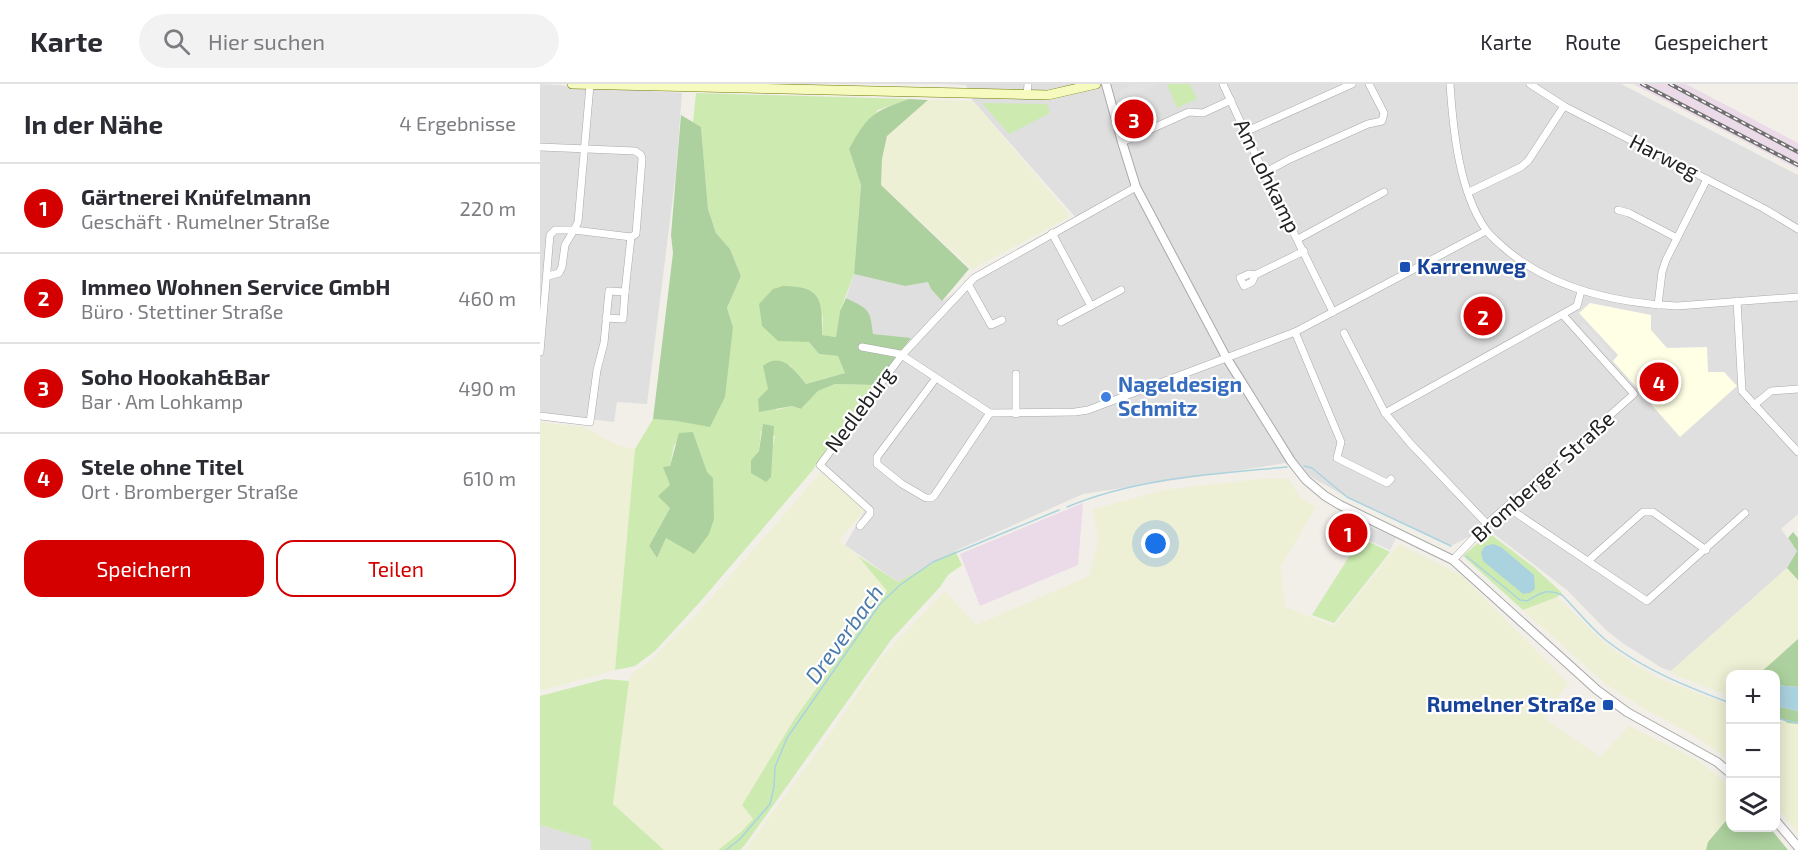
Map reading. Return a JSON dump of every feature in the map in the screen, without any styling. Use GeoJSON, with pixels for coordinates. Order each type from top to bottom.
{"type":"FeatureCollection","features":[{"type":"Feature","properties":{"kind":"main road"},"geometry":{"type":"LineString","coordinates":[[572,84],[963,88],[1027,95],[1060,94],[1096,84]]}},
{"type":"Feature","properties":{"kind":"street"},"geometry":{"type":"LineString","coordinates":[[1027,95],[1028,84]]}},
{"type":"Feature","properties":{"kind":"street"},"geometry":{"type":"LineString","coordinates":[[1107,84],[1136,187],[1226,357],[1306,480],[1325,496],[1358,515],[1453,560],[1597,690],[1627,712],[1726,769]]}},
{"type":"Feature","properties":{"kind":"street","name":"Am Lohkamp"},"geometry":{"type":"LineString","coordinates":[[1223,84],[1333,312]]}},
{"type":"Feature","properties":{"kind":"street"},"geometry":{"type":"LineString","coordinates":[[1245,132],[1352,84]]}},
{"type":"Feature","properties":{"kind":"street"},"geometry":{"type":"LineString","coordinates":[[1264,173],[1368,124],[1382,121],[1384,113],[1369,84]]}},
{"type":"Feature","properties":{"kind":"street"},"geometry":{"type":"LineString","coordinates":[[1449,84],[1456,144],[1469,192],[1486,231],[1514,257],[1564,285],[1581,291],[1658,305],[1677,306],[1798,297]]}},
{"type":"Feature","properties":{"kind":"street","name":"Harweg"},"geometry":{"type":"LineString","coordinates":[[1530,84],[1564,106],[1772,213],[1798,229]]}},
{"type":"Feature","properties":{"kind":"street"},"geometry":{"type":"LineString","coordinates":[[548,276],[559,273],[566,245],[578,222],[590,85]]}},
{"type":"Feature","properties":{"kind":"street","name":"Am Lohkamp"},"geometry":{"type":"LineString","coordinates":[[1122,142],[1189,112],[1203,113],[1231,100]]}},
{"type":"Feature","properties":{"kind":"street"},"geometry":{"type":"LineString","coordinates":[[1469,192],[1521,167],[1528,161],[1564,106]]}},
{"type":"Feature","properties":{"kind":"street"},"geometry":{"type":"LineString","coordinates":[[540,147],[635,151],[641,155],[636,234],[631,237],[573,230],[552,232],[540,352]]}},
{"type":"Feature","properties":{"kind":"street"},"geometry":{"type":"LineString","coordinates":[[1658,305],[1662,272],[1707,179]]}},
{"type":"Feature","properties":{"kind":"street","name":"Nedleburg"},"geometry":{"type":"LineString","coordinates":[[860,526],[870,514],[870,510],[820,465],[902,355],[968,284],[985,270],[1136,187]]}},
{"type":"Feature","properties":{"kind":"street"},"geometry":{"type":"LineString","coordinates":[[1298,239],[1384,192]]}},
{"type":"Feature","properties":{"kind":"street"},"geometry":{"type":"LineString","coordinates":[[1618,210],[1629,213],[1677,238]]}},
{"type":"Feature","properties":{"kind":"street"},"geometry":{"type":"LineString","coordinates":[[862,347],[902,355],[990,413],[1069,413],[1088,410],[1295,332],[1486,231]]}},
{"type":"Feature","properties":{"kind":"street"},"geometry":{"type":"LineString","coordinates":[[1052,232],[1091,306]]}},
{"type":"Feature","properties":{"kind":"street"},"geometry":{"type":"LineString","coordinates":[[606,318],[622,319],[631,237]]}},
{"type":"Feature","properties":{"kind":"street","name":"Am Lohkamp"},"geometry":{"type":"LineString","coordinates":[[1255,275],[1304,252]]}},
{"type":"Feature","properties":{"kind":"street"},"geometry":{"type":"LineString","coordinates":[[968,284],[992,326],[1002,320]]}},
{"type":"Feature","properties":{"kind":"street"},"geometry":{"type":"LineString","coordinates":[[1061,322],[1121,290]]}},
{"type":"Feature","properties":{"kind":"street"},"geometry":{"type":"LineString","coordinates":[[540,416],[591,422],[597,370],[604,343],[609,291],[624,292]]}},
{"type":"Feature","properties":{"kind":"street"},"geometry":{"type":"LineString","coordinates":[[1385,413],[1563,315],[1577,306],[1581,291]]}},
{"type":"Feature","properties":{"kind":"street"},"geometry":{"type":"LineString","coordinates":[[1737,301],[1742,391],[1798,452]]}},
{"type":"Feature","properties":{"kind":"street","name":"Bromberger Straße"},"geometry":{"type":"LineString","coordinates":[[1453,560],[1487,524],[1634,394],[1563,315]]}},
{"type":"Feature","properties":{"kind":"street"},"geometry":{"type":"LineString","coordinates":[[1295,332],[1341,442],[1337,458],[1387,483],[1391,479]]}},
{"type":"Feature","properties":{"kind":"street"},"geometry":{"type":"LineString","coordinates":[[1344,333],[1385,413],[1410,443],[1487,524]]}},
{"type":"Feature","properties":{"kind":"street"},"geometry":{"type":"LineString","coordinates":[[1016,374],[1016,414]]}},
{"type":"Feature","properties":{"kind":"street"},"geometry":{"type":"LineString","coordinates":[[936,378],[877,457],[877,464],[902,483],[926,498],[934,496],[990,413]]}},
{"type":"Feature","properties":{"kind":"street"},"geometry":{"type":"LineString","coordinates":[[1754,405],[1771,391],[1798,389]]}},
{"type":"Feature","properties":{"kind":"street"},"geometry":{"type":"LineString","coordinates":[[1507,507],[1647,601],[1745,513]]}},
{"type":"Feature","properties":{"kind":"street"},"geometry":{"type":"LineString","coordinates":[[1588,561],[1643,512],[1648,511],[1653,512],[1706,550]]}},
{"type":"Feature","properties":{"kind":"street"},"geometry":{"type":"LineString","coordinates":[[1780,826],[1798,847]]}},
{"type":"Feature","properties":{"kind":"shaded area"},"geometry":{"type":"Polygon","coordinates":[[[540,84],[682,93],[676,172],[647,404],[617,402],[614,422],[540,413],[540,84]]]}},
{"type":"Feature","properties":{"kind":"shaded area"},"geometry":{"type":"Polygon","coordinates":[[[944,84],[1621,84],[1798,175],[1798,514],[1781,529],[1797,551],[1787,568],[1671,671],[1662,668],[1624,644],[1606,630],[1567,590],[1486,528],[1451,546],[1347,497],[1286,463],[1083,494],[955,551],[898,582],[845,545],[865,510],[820,465],[902,355],[910,339],[873,334],[862,306],[846,298],[854,274],[905,286],[928,282],[931,289],[943,301],[974,278],[1077,219],[973,101],[966,85],[944,84]]]}},
{"type":"Feature","properties":{"kind":"shaded area"},"geometry":{"type":"Polygon","coordinates":[[[1133,84],[1156,85],[1120,101],[1120,90],[1133,84]]]}},
{"type":"Feature","properties":{"kind":"shaded area"},"geometry":{"type":"Polygon","coordinates":[[[1633,84],[1686,84],[1798,143],[1798,169],[1633,84]]]}},
{"type":"Feature","properties":{"kind":"shaded area"},"geometry":{"type":"Polygon","coordinates":[[[928,100],[973,101],[1068,213],[1068,218],[972,269],[881,185],[882,159],[887,136],[928,100]]]}},
{"type":"Feature","properties":{"kind":"shaded area"},"geometry":{"type":"Polygon","coordinates":[[[1590,303],[1651,315],[1651,330],[1667,348],[1707,347],[1708,372],[1724,372],[1737,386],[1680,437],[1613,361],[1618,355],[1579,313],[1590,303]]]}},
{"type":"Feature","properties":{"kind":"shaded area"},"geometry":{"type":"Polygon","coordinates":[[[1584,323],[1614,356],[1610,359],[1580,326],[1584,323]]]}},
{"type":"Feature","properties":{"kind":"shaded area"},"geometry":{"type":"Polygon","coordinates":[[[540,422],[584,427],[617,445],[635,449],[615,670],[540,691],[540,422]]]}},
{"type":"Feature","properties":{"kind":"shaded area"},"geometry":{"type":"Polygon","coordinates":[[[821,472],[865,510],[839,540],[858,556],[887,591],[795,718],[742,805],[753,819],[718,850],[664,850],[613,804],[629,681],[632,673],[648,663],[698,613],[821,472]]]}},
{"type":"Feature","properties":{"kind":"shaded area"},"geometry":{"type":"Polygon","coordinates":[[[1261,479],[1289,479],[1299,496],[1316,507],[1281,566],[1285,607],[1334,626],[1399,544],[1461,575],[1568,683],[1544,718],[1600,757],[1629,726],[1696,759],[1726,783],[1726,821],[1708,842],[1706,850],[745,850],[831,733],[881,658],[945,591],[976,625],[1089,576],[1098,542],[1093,509],[1169,489],[1261,479]]]}},
{"type":"Feature","properties":{"kind":"shaded area"},"geometry":{"type":"Polygon","coordinates":[[[1083,503],[1078,565],[980,606],[960,554],[1083,503]]]}},
{"type":"Feature","properties":{"kind":"shaded area"},"geometry":{"type":"Polygon","coordinates":[[[1347,516],[1396,538],[1390,550],[1366,539],[1367,537],[1358,532],[1359,529],[1345,520],[1347,516]]]}},
{"type":"Feature","properties":{"kind":"shaded area"},"geometry":{"type":"Polygon","coordinates":[[[1787,568],[1798,580],[1798,639],[1763,670],[1726,670],[1726,694],[1677,676],[1671,671],[1787,568]]]}},
{"type":"Feature","properties":{"kind":"shaded area"},"geometry":{"type":"Polygon","coordinates":[[[1557,597],[1605,643],[1631,662],[1660,679],[1726,704],[1726,757],[1695,736],[1641,707],[1607,685],[1523,610],[1557,597]]]}},
{"type":"Feature","properties":{"kind":"shaded area"},"geometry":{"type":"Polygon","coordinates":[[[1780,722],[1798,724],[1798,833],[1780,811],[1780,722]]]}},
{"type":"Feature","properties":{"kind":"shaded area"},"geometry":{"type":"Polygon","coordinates":[[[540,825],[592,840],[591,850],[540,850],[540,825]]]}},
{"type":"Feature","properties":{"kind":"green space"},"geometry":{"type":"Polygon","coordinates":[[[1167,84],[1190,84],[1197,99],[1177,108],[1167,84]]]}},
{"type":"Feature","properties":{"kind":"green space"},"geometry":{"type":"Polygon","coordinates":[[[696,93],[909,99],[878,110],[849,149],[861,185],[854,274],[840,311],[836,337],[822,335],[823,314],[809,342],[819,354],[839,356],[845,373],[806,384],[790,365],[767,380],[776,410],[792,406],[801,409],[818,391],[835,384],[875,385],[836,435],[812,471],[700,602],[655,651],[635,666],[615,670],[635,449],[653,419],[677,421],[733,327],[727,308],[741,276],[730,249],[716,233],[708,209],[701,127],[693,122],[696,93]],[[761,431],[759,451],[751,460],[773,445],[775,436],[761,431]],[[693,432],[674,445],[670,466],[670,508],[649,546],[657,558],[666,538],[675,542],[707,473],[693,432]]]}},
{"type":"Feature","properties":{"kind":"green space"},"geometry":{"type":"Polygon","coordinates":[[[909,99],[928,100],[887,136],[882,159],[881,185],[969,269],[942,301],[928,282],[905,286],[854,274],[861,185],[849,149],[872,116],[909,99]]]}},
{"type":"Feature","properties":{"kind":"green space"},"geometry":{"type":"Polygon","coordinates":[[[982,103],[1047,104],[1050,113],[1009,134],[982,103]]]}},
{"type":"Feature","properties":{"kind":"green space"},"geometry":{"type":"Polygon","coordinates":[[[681,115],[701,127],[708,209],[716,233],[730,249],[741,276],[727,308],[733,327],[725,397],[710,427],[653,419],[673,253],[671,235],[681,115]]]}},
{"type":"Feature","properties":{"kind":"green space"},"geometry":{"type":"Polygon","coordinates":[[[783,286],[806,289],[818,298],[822,313],[822,335],[836,337],[840,311],[846,298],[867,311],[871,319],[873,334],[911,338],[875,385],[835,384],[818,391],[801,409],[792,406],[759,412],[758,399],[768,389],[763,366],[770,362],[782,361],[787,364],[806,384],[845,373],[838,356],[819,354],[809,342],[778,341],[762,326],[759,304],[773,289],[783,286]]]}},
{"type":"Feature","properties":{"kind":"green space"},"geometry":{"type":"Polygon","coordinates":[[[763,424],[774,426],[771,477],[766,482],[751,473],[751,460],[759,451],[763,424]]]}},
{"type":"Feature","properties":{"kind":"green space"},"geometry":{"type":"Polygon","coordinates":[[[693,432],[707,472],[713,478],[714,519],[709,534],[694,554],[666,538],[657,558],[649,546],[670,508],[658,496],[670,485],[663,467],[670,466],[679,433],[693,432]]]}},
{"type":"Feature","properties":{"kind":"green space"},"geometry":{"type":"Polygon","coordinates":[[[1793,532],[1798,538],[1798,580],[1787,568],[1797,551],[1788,538],[1793,532]]]}},
{"type":"Feature","properties":{"kind":"green space"},"geometry":{"type":"Polygon","coordinates":[[[1489,533],[1535,568],[1562,593],[1523,610],[1463,556],[1489,533]]]}},
{"type":"Feature","properties":{"kind":"green space"},"geometry":{"type":"Polygon","coordinates":[[[1361,538],[1390,552],[1334,623],[1312,615],[1361,538]]]}},
{"type":"Feature","properties":{"kind":"green space"},"geometry":{"type":"Polygon","coordinates":[[[955,551],[962,565],[948,575],[940,587],[891,640],[745,845],[740,850],[718,850],[753,819],[742,805],[795,718],[887,591],[858,556],[898,582],[955,551]]]}},
{"type":"Feature","properties":{"kind":"green space"},"geometry":{"type":"Polygon","coordinates":[[[1798,639],[1798,687],[1780,685],[1780,670],[1763,670],[1798,639]]]}},
{"type":"Feature","properties":{"kind":"green space"},"geometry":{"type":"Polygon","coordinates":[[[605,679],[629,681],[613,804],[664,850],[591,850],[591,840],[540,825],[540,696],[605,679]]]}},
{"type":"Feature","properties":{"kind":"green space"},"geometry":{"type":"Polygon","coordinates":[[[1780,707],[1798,711],[1798,724],[1788,723],[1780,718],[1780,707]]]}},
{"type":"Feature","properties":{"kind":"green space"},"geometry":{"type":"Polygon","coordinates":[[[1726,821],[1726,832],[1773,832],[1788,850],[1706,850],[1708,842],[1726,821]]]}},
{"type":"Feature","properties":{"kind":"water"},"geometry":{"type":"Polygon","coordinates":[[[1493,544],[1501,547],[1534,575],[1535,589],[1523,594],[1483,561],[1481,552],[1485,546],[1493,544]]]}},
{"type":"Feature","properties":{"kind":"water"},"geometry":{"type":"Polygon","coordinates":[[[1780,685],[1798,687],[1798,711],[1780,707],[1780,685]]]}},
{"type":"Feature","properties":{"kind":"waterway","name":"Dreverbach"},"geometry":{"type":"LineString","coordinates":[[1304,466],[1312,468],[1347,497],[1451,546]]}},
{"type":"Feature","properties":{"kind":"waterway","name":"Dreverbach"},"geometry":{"type":"LineString","coordinates":[[1067,507],[1093,497],[1147,483],[1287,467]]}},
{"type":"Feature","properties":{"kind":"waterway","name":"Dreverbach"},"geometry":{"type":"LineString","coordinates":[[726,850],[740,839],[770,804],[775,767],[787,738],[880,604],[900,585],[933,562],[1059,510]]}},
{"type":"Feature","properties":{"kind":"waterway","name":"Dreverbach"},"geometry":{"type":"LineString","coordinates":[[1466,556],[1520,600],[1527,601],[1548,592],[1562,595],[1607,641],[1636,661],[1698,691],[1726,702]]}},
{"type":"Feature","properties":{"kind":"waterway","name":"Dreverbach"},"geometry":{"type":"LineString","coordinates":[[1780,719],[1798,723]]}},
{"type":"Feature","properties":{"kind":"railway"},"geometry":{"type":"LineString","coordinates":[[1642,84],[1798,165]]}},
{"type":"Feature","properties":{"kind":"railway"},"geometry":{"type":"LineString","coordinates":[[1670,84],[1798,152]]}},
{"type":"Feature","properties":{"kind":"place","name":"Soho Hookah&Bar"},"geometry":{"type":"Point","coordinates":[1134,119]}},
{"type":"Feature","properties":{"kind":"place","name":"Karrenweg"},"geometry":{"type":"Point","coordinates":[1405,267]}},
{"type":"Feature","properties":{"kind":"place","name":"Immeo Wohnen Service GmbH"},"geometry":{"type":"Point","coordinates":[1483,316]}},
{"type":"Feature","properties":{"kind":"place","name":"Stele ohne Titel"},"geometry":{"type":"Point","coordinates":[1659,382]}},
{"type":"Feature","properties":{"kind":"place","name":"Nageldesign Schmitz"},"geometry":{"type":"Point","coordinates":[1106,397]}},
{"type":"Feature","properties":{"kind":"place","name":"Gärtnerei Knüfelmann"},"geometry":{"type":"Point","coordinates":[1348,533]}},
{"type":"Feature","properties":{"kind":"place","name":"Rumelner Straße"},"geometry":{"type":"Point","coordinates":[1608,705]}}]}
